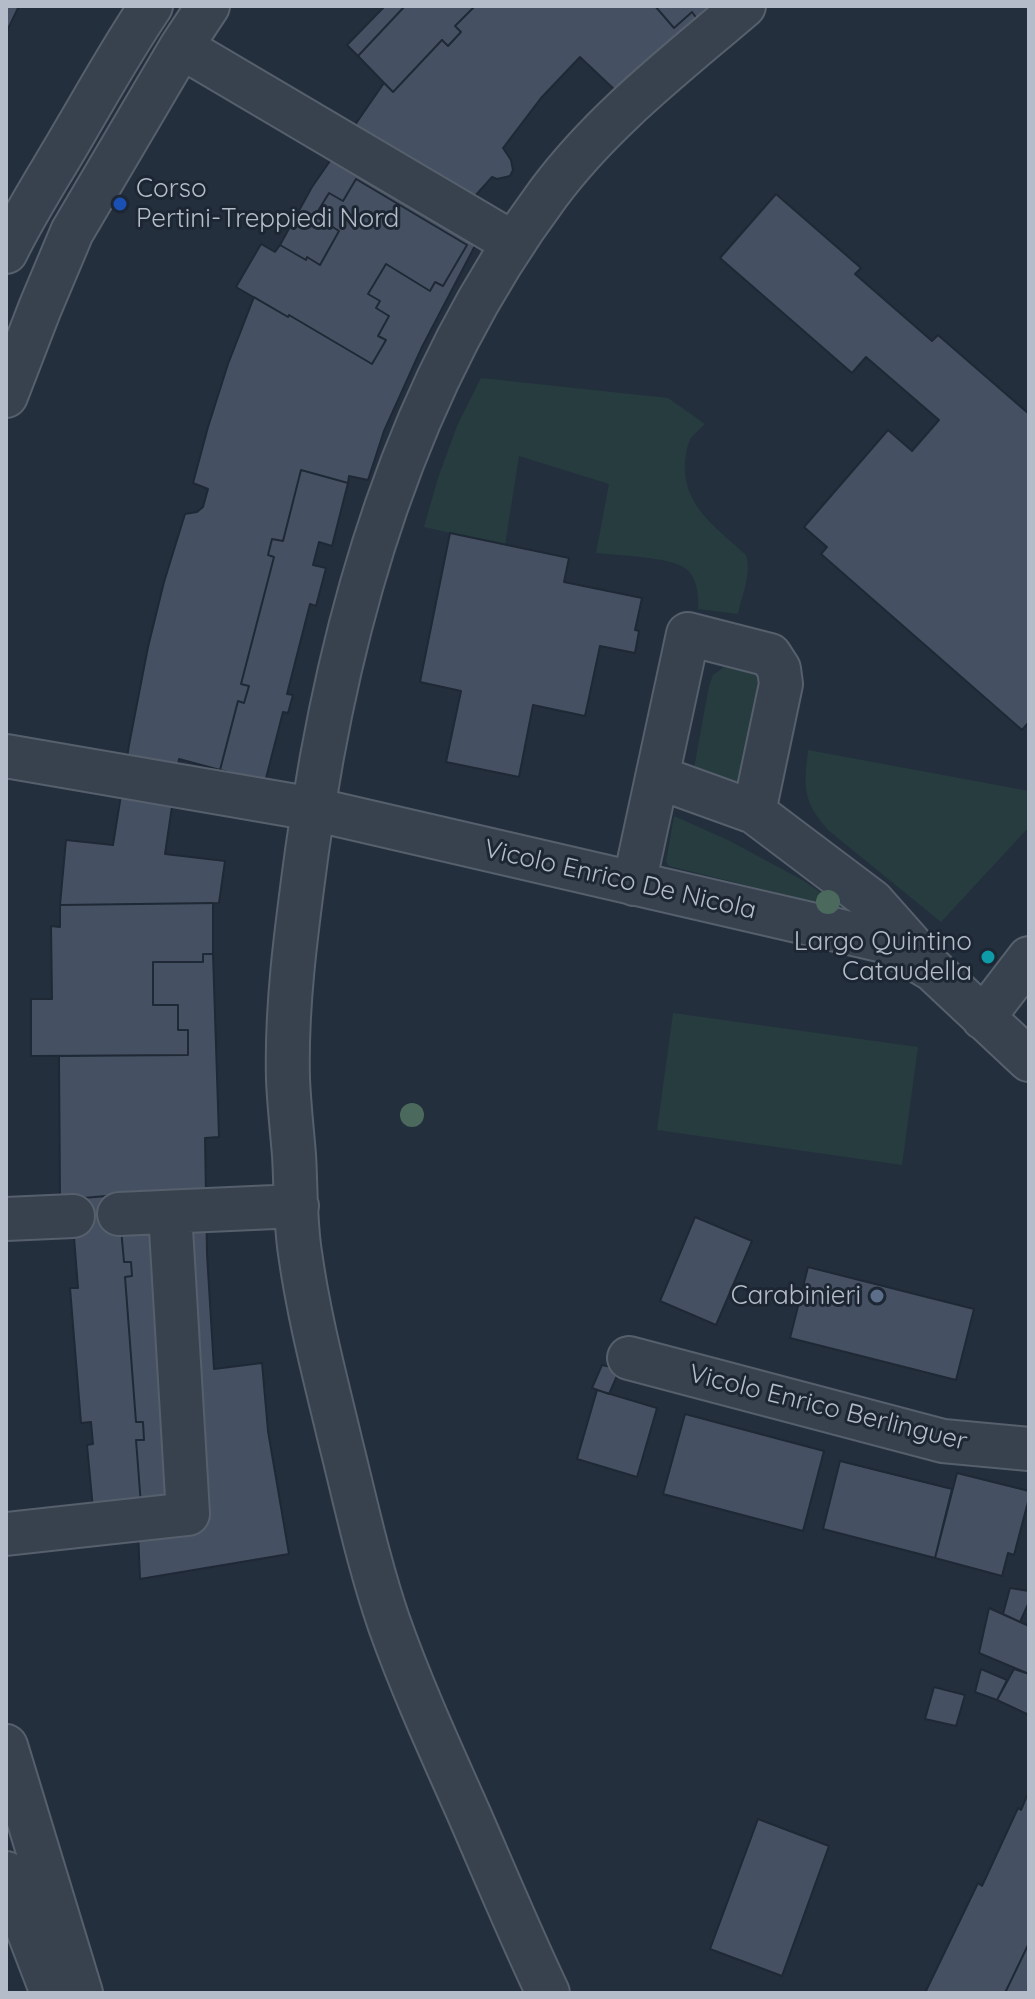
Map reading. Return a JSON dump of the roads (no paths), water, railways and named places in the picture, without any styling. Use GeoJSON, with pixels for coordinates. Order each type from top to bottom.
{"type":"FeatureCollection","features":[{"type":"Feature","properties":{"kind":"street"},"geometry":{"type":"LineString","coordinates":[[12,226],[151,6]]}},
{"type":"Feature","properties":{"kind":"street"},"geometry":{"type":"LineString","coordinates":[[6,396],[72,232],[208,6]]}},
{"type":"Feature","properties":{"kind":"street"},"geometry":{"type":"LineString","coordinates":[[548,1993],[417,1698],[378,1586],[315,1339],[299,1248],[288,1078],[289,1013],[299,908],[313,809],[343,651],[385,509],[434,385],[513,243],[552,188],[623,109],[744,6]]}},
{"type":"Feature","properties":{"kind":"street"},"geometry":{"type":"LineString","coordinates":[[181,47],[513,243]]}},
{"type":"Feature","properties":{"kind":"street"},"geometry":{"type":"LineString","coordinates":[[634,884],[688,634],[770,655],[779,669],[781,684],[754,812]]}},
{"type":"Feature","properties":{"kind":"street","name":"Vicolo Enrico De Nicola"},"geometry":{"type":"LineString","coordinates":[[6,756],[313,809],[884,941],[933,970],[1029,1060]]}},
{"type":"Feature","properties":{"kind":"street"},"geometry":{"type":"LineString","coordinates":[[657,777],[754,812],[872,901],[933,970]]}},
{"type":"Feature","properties":{"kind":"street"},"geometry":{"type":"LineString","coordinates":[[983,1018],[1029,958]]}},
{"type":"Feature","properties":{"kind":"street"},"geometry":{"type":"LineString","coordinates":[[119,1214],[297,1206]]}},
{"type":"Feature","properties":{"kind":"street"},"geometry":{"type":"LineString","coordinates":[[6,1534],[188,1514],[170,1212]]}},
{"type":"Feature","properties":{"kind":"street"},"geometry":{"type":"LineString","coordinates":[[6,1219],[73,1216]]}},
{"type":"Feature","properties":{"kind":"street","name":"Vicolo Enrico Berlinguer"},"geometry":{"type":"LineString","coordinates":[[629,1358],[943,1441],[1029,1449]]}},
{"type":"Feature","properties":{"kind":"street"},"geometry":{"type":"LineString","coordinates":[[6,1746],[81,1993]]}},
{"type":"Feature","properties":{"kind":"street"},"geometry":{"type":"LineString","coordinates":[[6,1873],[52,1993]]}},
{"type":"Feature","properties":{"kind":"place","name":"Corso Pertini-Treppiedi Nord"},"geometry":{"type":"Point","coordinates":[120,204]}},
{"type":"Feature","properties":{"kind":"place","name":"Largo Quintino Cataudella"},"geometry":{"type":"Point","coordinates":[988,957]}},
{"type":"Feature","properties":{"kind":"place","name":"Carabinieri"},"geometry":{"type":"Point","coordinates":[877,1296]}}]}
